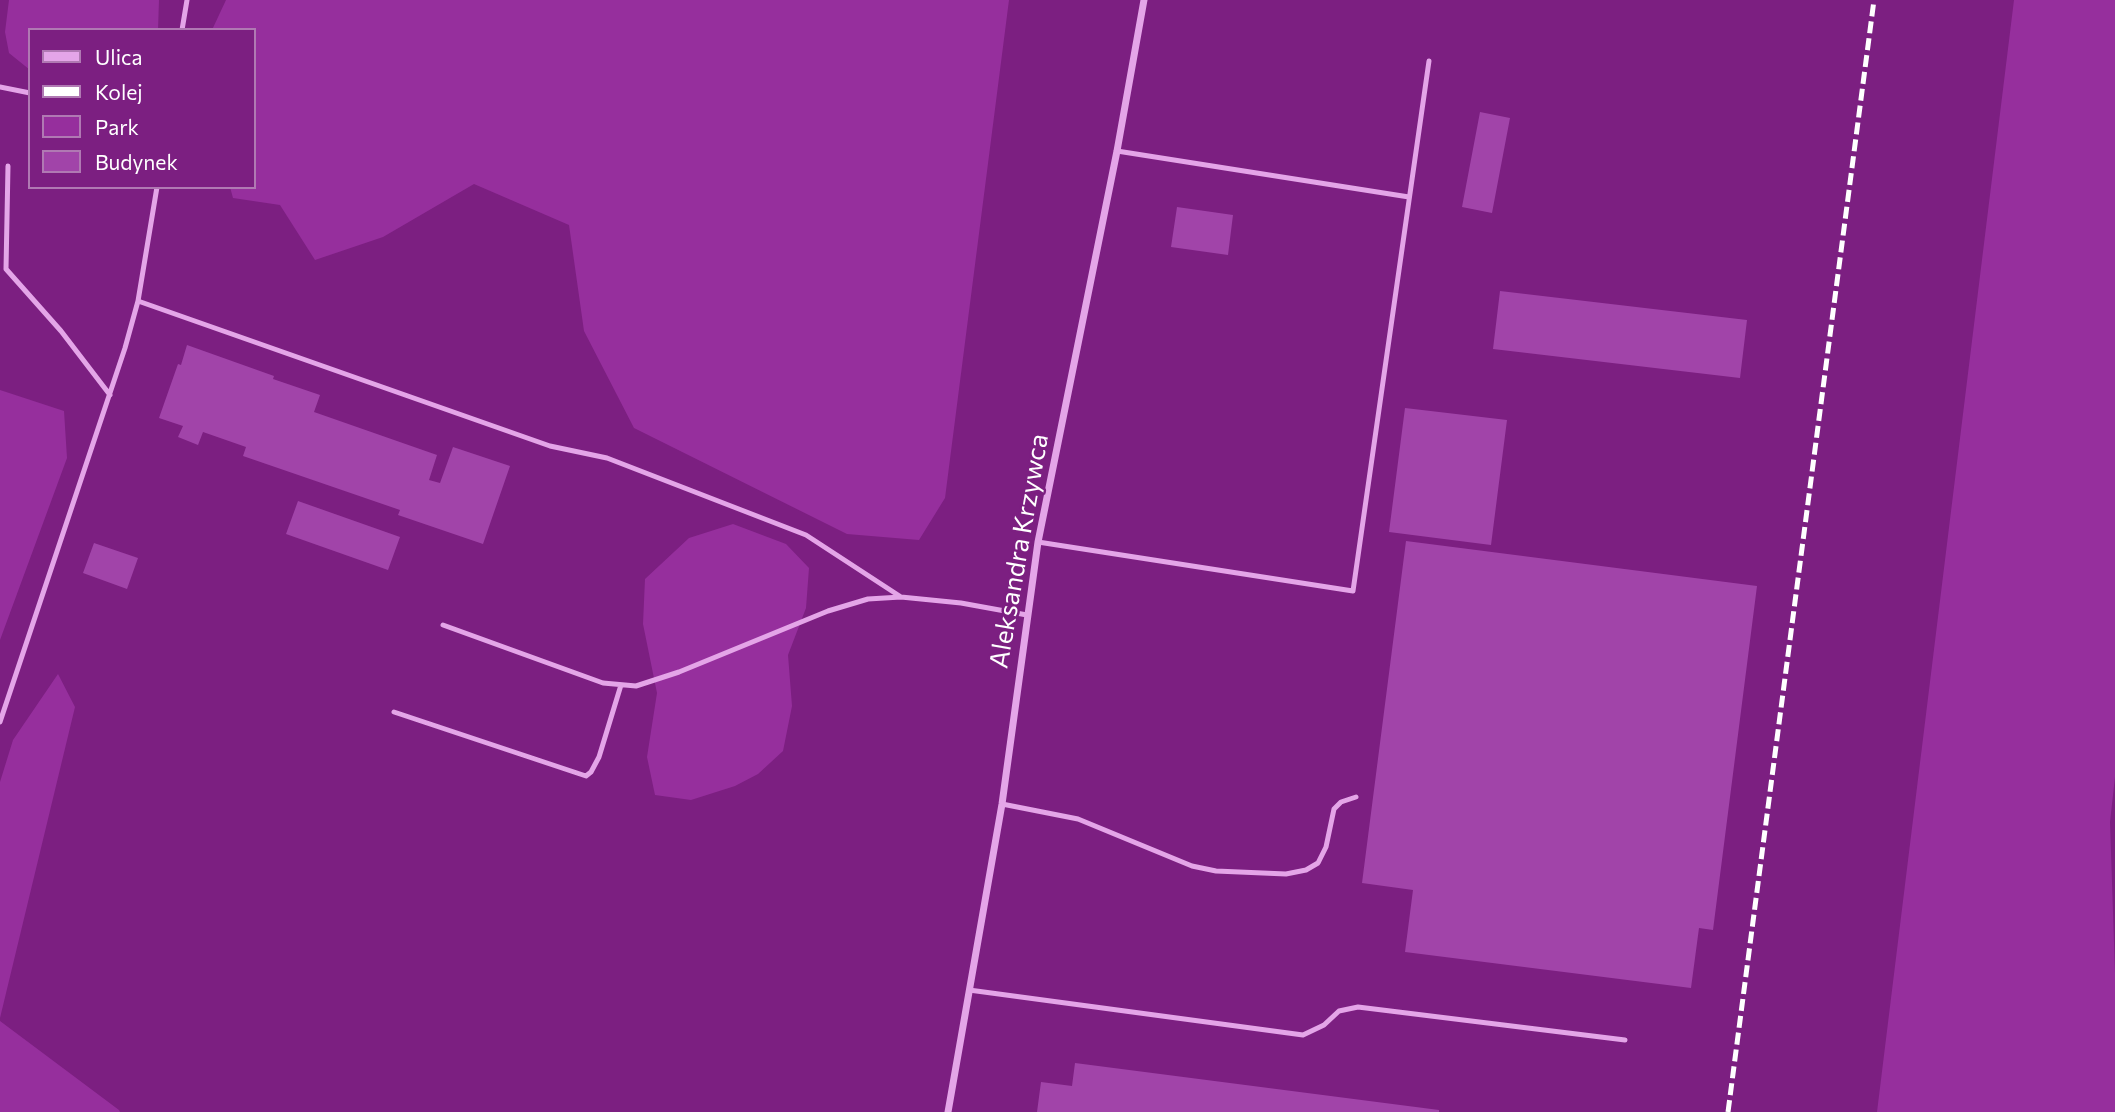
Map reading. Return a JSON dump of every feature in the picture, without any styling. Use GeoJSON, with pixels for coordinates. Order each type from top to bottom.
{"type":"FeatureCollection","features":[{"type":"Feature","properties":{"kind":"street","name":"Aleksandra Krzywca"},"geometry":{"type":"LineString","coordinates":[[948,1112],[1002,804],[1038,542],[1117,150],[1144,0]]}},
{"type":"Feature","properties":{"kind":"lane"},"geometry":{"type":"LineString","coordinates":[[182,28],[187,0]]}},
{"type":"Feature","properties":{"kind":"lane"},"geometry":{"type":"LineString","coordinates":[[1038,542],[1353,591],[1429,61]]}},
{"type":"Feature","properties":{"kind":"lane"},"geometry":{"type":"LineString","coordinates":[[0,87],[28,93]]}},
{"type":"Feature","properties":{"kind":"lane"},"geometry":{"type":"LineString","coordinates":[[1117,150],[1409,197]]}},
{"type":"Feature","properties":{"kind":"lane"},"geometry":{"type":"LineString","coordinates":[[8,166],[6,269],[61,331],[110,395]]}},
{"type":"Feature","properties":{"kind":"lane"},"geometry":{"type":"LineString","coordinates":[[0,722],[110,395],[138,301],[157,189]]}},
{"type":"Feature","properties":{"kind":"lane"},"geometry":{"type":"LineString","coordinates":[[138,301],[550,446],[607,458],[806,536],[901,597]]}},
{"type":"Feature","properties":{"kind":"lane"},"geometry":{"type":"LineString","coordinates":[[443,625],[603,683],[636,686],[679,672],[828,611],[868,600],[901,597],[961,603],[1027,615]]}},
{"type":"Feature","properties":{"kind":"lane"},"geometry":{"type":"LineString","coordinates":[[394,712],[586,776],[592,772],[599,757],[621,685]]}},
{"type":"Feature","properties":{"kind":"lane"},"geometry":{"type":"LineString","coordinates":[[1002,804],[1078,819],[1192,866],[1216,871],[1286,874],[1306,870],[1318,863],[1326,848],[1334,809],[1341,802],[1356,797]]}},
{"type":"Feature","properties":{"kind":"lane"},"geometry":{"type":"LineString","coordinates":[[969,990],[1303,1035],[1324,1025],[1339,1011],[1358,1007],[1625,1040]]}},
{"type":"Feature","properties":{"kind":"green space"},"geometry":{"type":"Polygon","coordinates":[[[9,0],[159,0],[158,28],[28,28],[28,68],[9,53],[5,32],[9,0]]]}},
{"type":"Feature","properties":{"kind":"green space"},"geometry":{"type":"Polygon","coordinates":[[[226,0],[1009,0],[945,498],[919,540],[847,534],[634,428],[584,331],[569,225],[474,184],[383,237],[315,260],[280,205],[233,198],[231,189],[256,189],[256,28],[213,28],[226,0]]]}},
{"type":"Feature","properties":{"kind":"green space"},"geometry":{"type":"Polygon","coordinates":[[[2014,0],[2115,0],[2115,777],[2110,822],[2115,973],[2115,1112],[1877,1112],[2014,0]]]}},
{"type":"Feature","properties":{"kind":"green space"},"geometry":{"type":"Polygon","coordinates":[[[0,390],[64,411],[67,458],[0,640],[0,390]]]}},
{"type":"Feature","properties":{"kind":"green space"},"geometry":{"type":"Polygon","coordinates":[[[733,524],[786,544],[809,568],[806,608],[788,655],[792,706],[783,751],[758,774],[735,786],[691,800],[655,795],[647,757],[657,693],[643,624],[645,579],[689,538],[733,524]]]}},
{"type":"Feature","properties":{"kind":"green space"},"geometry":{"type":"Polygon","coordinates":[[[58,674],[75,707],[0,1018],[0,782],[13,740],[58,674]]]}},
{"type":"Feature","properties":{"kind":"green space"},"geometry":{"type":"Polygon","coordinates":[[[0,1021],[119,1110],[120,1112],[0,1112],[0,1021]]]}},
{"type":"Feature","properties":{"kind":"building"},"geometry":{"type":"Polygon","coordinates":[[[1480,112],[1510,118],[1492,213],[1462,207],[1480,112]]]}},
{"type":"Feature","properties":{"kind":"building"},"geometry":{"type":"Polygon","coordinates":[[[1177,207],[1233,215],[1228,255],[1171,247],[1177,207]]]}},
{"type":"Feature","properties":{"kind":"building"},"geometry":{"type":"Polygon","coordinates":[[[1500,291],[1747,320],[1740,378],[1493,349],[1500,291]]]}},
{"type":"Feature","properties":{"kind":"building"},"geometry":{"type":"Polygon","coordinates":[[[187,345],[320,395],[314,412],[437,455],[429,480],[440,483],[453,447],[510,466],[483,544],[398,515],[400,510],[243,456],[246,447],[203,432],[198,445],[178,437],[183,426],[159,418],[187,345]]]}},
{"type":"Feature","properties":{"kind":"building"},"geometry":{"type":"Polygon","coordinates":[[[1405,408],[1507,420],[1491,545],[1389,532],[1405,408]]]}},
{"type":"Feature","properties":{"kind":"building"},"geometry":{"type":"Polygon","coordinates":[[[298,501],[400,537],[388,570],[286,534],[298,501]]]}},
{"type":"Feature","properties":{"kind":"building"},"geometry":{"type":"Polygon","coordinates":[[[1406,541],[1757,586],[1713,930],[1699,928],[1691,988],[1405,952],[1413,890],[1362,883],[1406,541]]]}},
{"type":"Feature","properties":{"kind":"building"},"geometry":{"type":"Polygon","coordinates":[[[94,543],[138,558],[127,589],[83,573],[94,543]]]}},
{"type":"Feature","properties":{"kind":"building"},"geometry":{"type":"Polygon","coordinates":[[[1075,1063],[1439,1112],[1037,1112],[1041,1082],[1072,1086],[1075,1063]]]}},
{"type":"Feature","properties":{"kind":"railway"},"geometry":{"type":"LineString","coordinates":[[1728,1112],[1874,0]]}}]}
